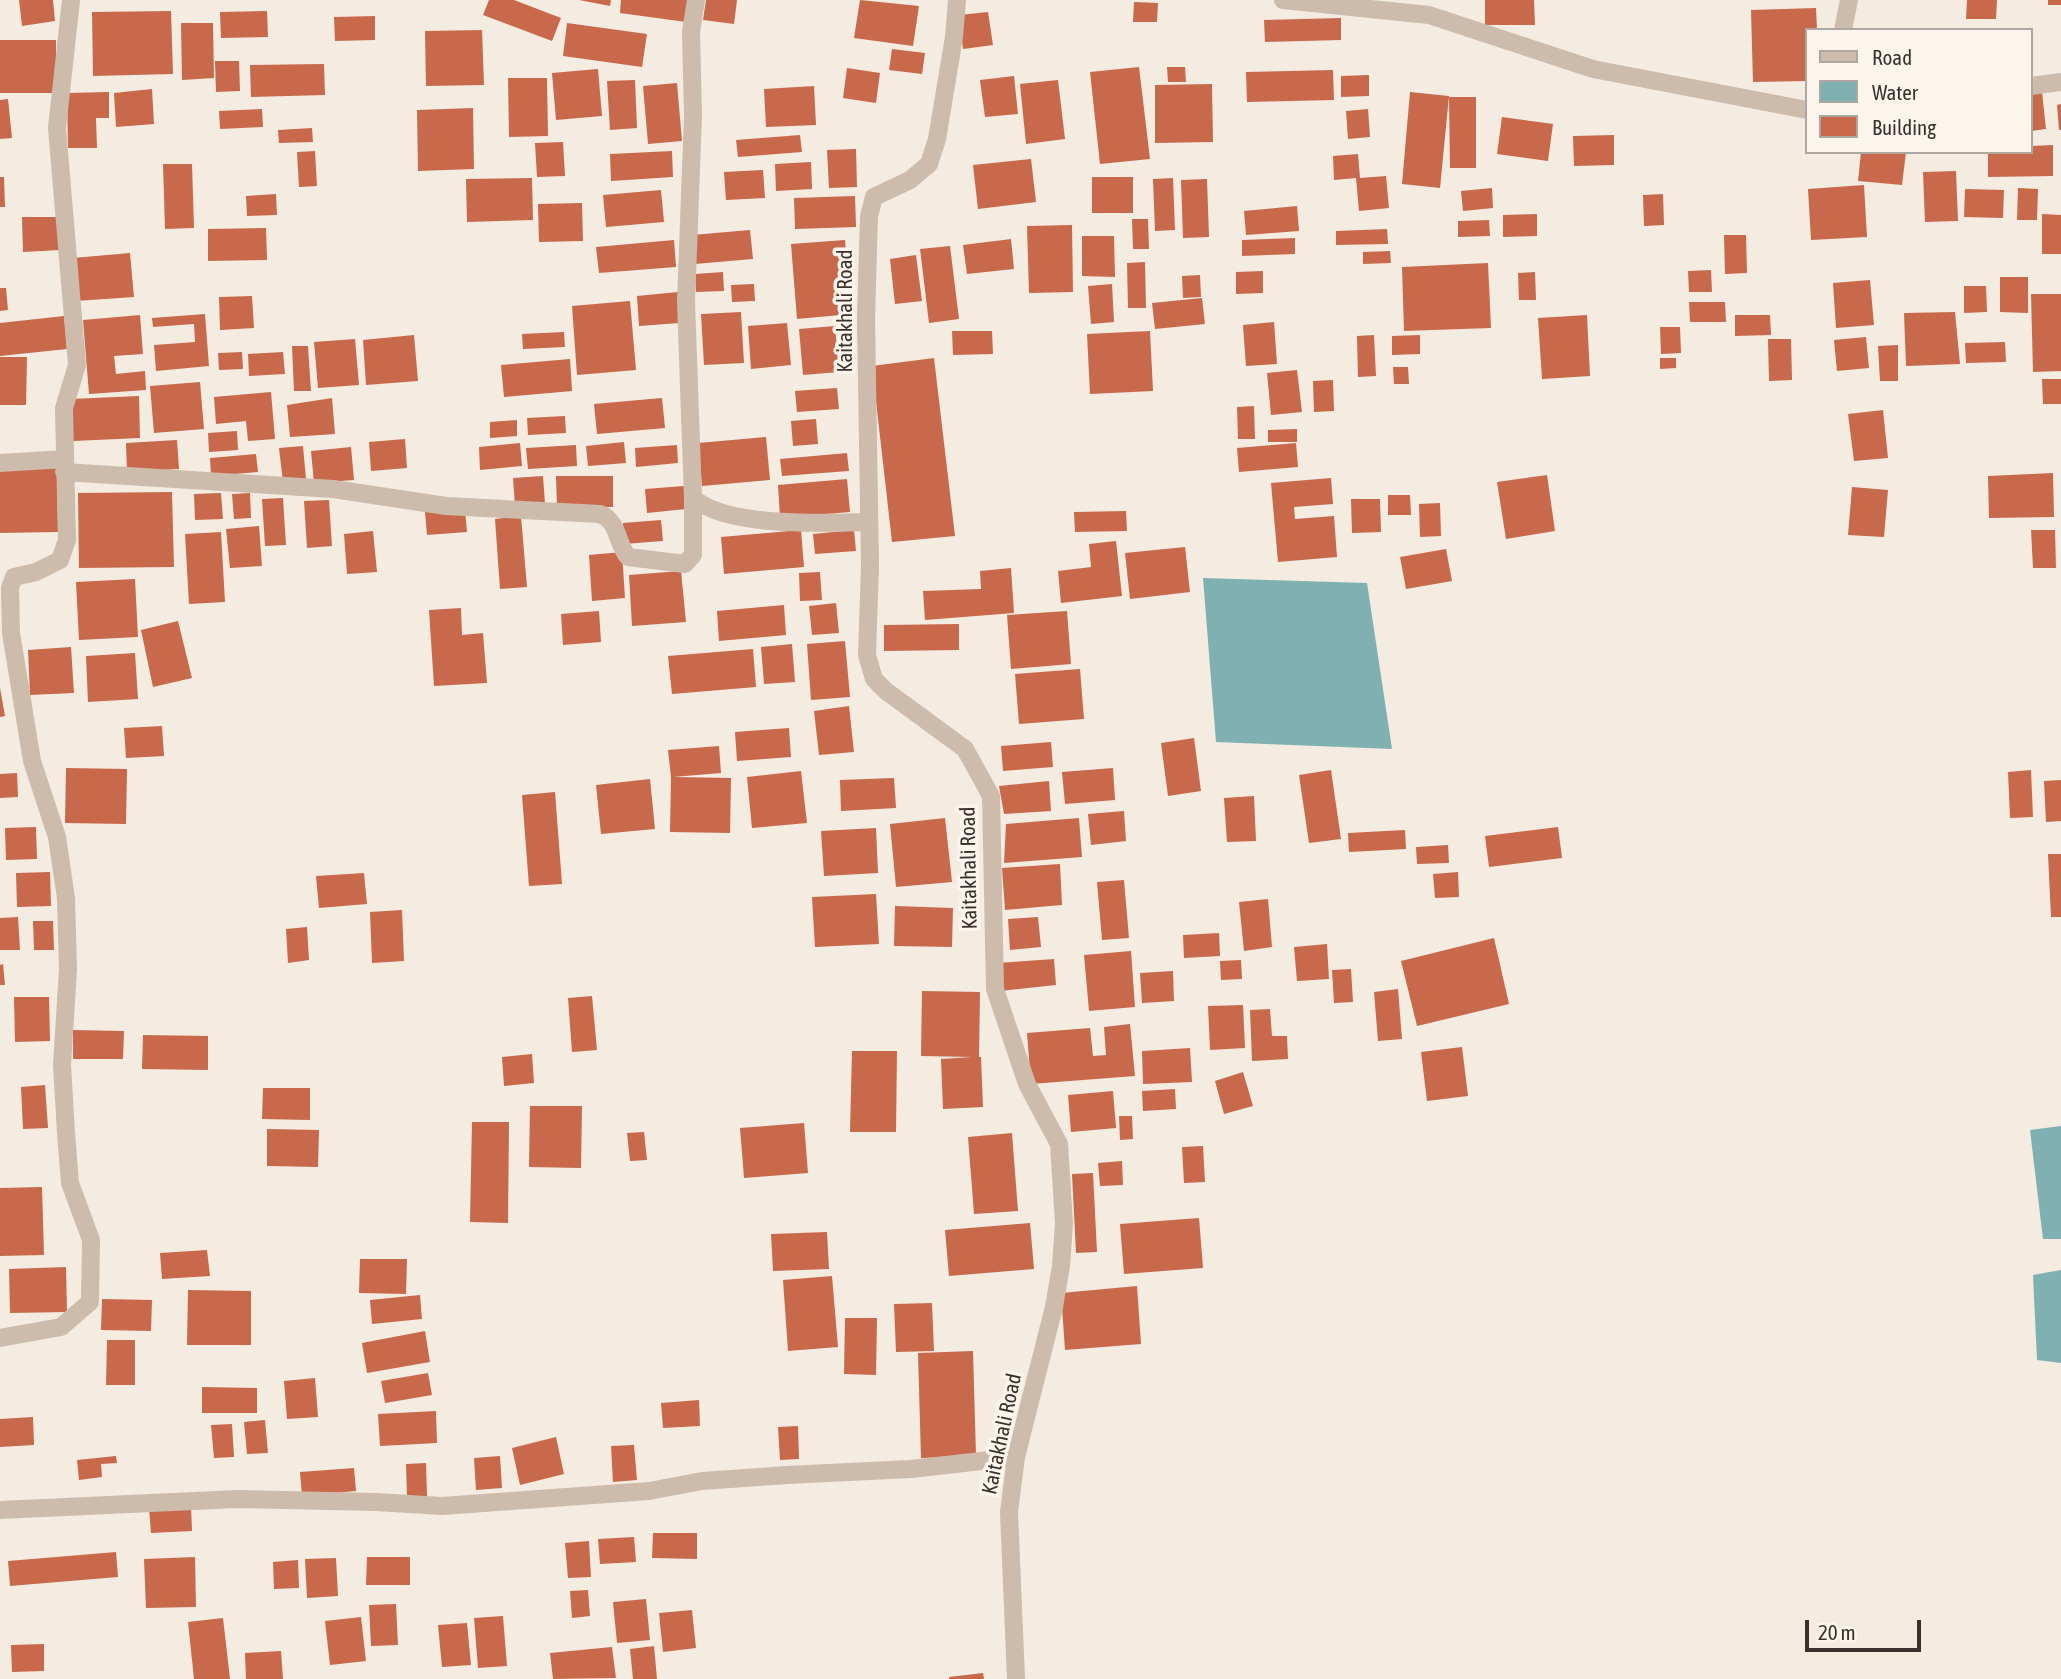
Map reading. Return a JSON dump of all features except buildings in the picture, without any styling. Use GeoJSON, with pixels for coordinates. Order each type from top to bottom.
{"type":"FeatureCollection","features":[{"type":"Feature","properties":{"kind":"street"},"geometry":{"type":"LineString","coordinates":[[0,1338],[61,1327],[90,1301],[91,1240],[70,1182],[66,1133],[62,1065],[68,970],[66,898],[57,837],[32,761],[6,633],[9,587],[13,577],[36,572],[60,560],[67,540],[64,408],[77,365],[57,128],[71,0]]}},
{"type":"Feature","properties":{"kind":"street"},"geometry":{"type":"LineString","coordinates":[[0,463],[333,489],[446,506],[600,514],[609,517],[628,557],[685,564],[693,555],[694,498],[686,302],[693,116],[691,32],[696,0]]}},
{"type":"Feature","properties":{"kind":"street","name":"Kaitakhali Road"},"geometry":{"type":"LineString","coordinates":[[957,0],[954,37],[937,139],[929,164],[910,180],[874,197],[869,216],[866,319],[869,522],[867,655],[874,679],[886,691],[965,749],[991,796],[995,989],[1027,1084],[1059,1144],[1064,1223],[1061,1265],[1054,1307],[1016,1457],[1009,1512],[1016,1679]]}},
{"type":"Feature","properties":{"kind":"street"},"geometry":{"type":"LineString","coordinates":[[1283,0],[1429,15],[1593,69],[1806,110]]}},
{"type":"Feature","properties":{"kind":"street"},"geometry":{"type":"LineString","coordinates":[[1843,28],[1849,0]]}},
{"type":"Feature","properties":{"kind":"street"},"geometry":{"type":"LineString","coordinates":[[2033,86],[2061,82]]}},
{"type":"Feature","properties":{"kind":"street"},"geometry":{"type":"LineString","coordinates":[[694,498],[712,510],[743,516],[801,523],[869,522]]}},
{"type":"Feature","properties":{"kind":"street"},"geometry":{"type":"LineString","coordinates":[[0,1510],[237,1499],[442,1506],[649,1491],[702,1482],[775,1476],[911,1469],[1016,1457]]}},
{"type":"Feature","properties":{"kind":"water"},"geometry":{"type":"Polygon","coordinates":[[[1203,578],[1367,583],[1392,749],[1216,742],[1203,578]]]}},
{"type":"Feature","properties":{"kind":"water"},"geometry":{"type":"Polygon","coordinates":[[[2061,1126],[2061,1239],[2043,1239],[2030,1130],[2061,1126]]]}},
{"type":"Feature","properties":{"kind":"water"},"geometry":{"type":"Polygon","coordinates":[[[2061,1270],[2061,1363],[2037,1360],[2033,1275],[2061,1270]]]}}]}
